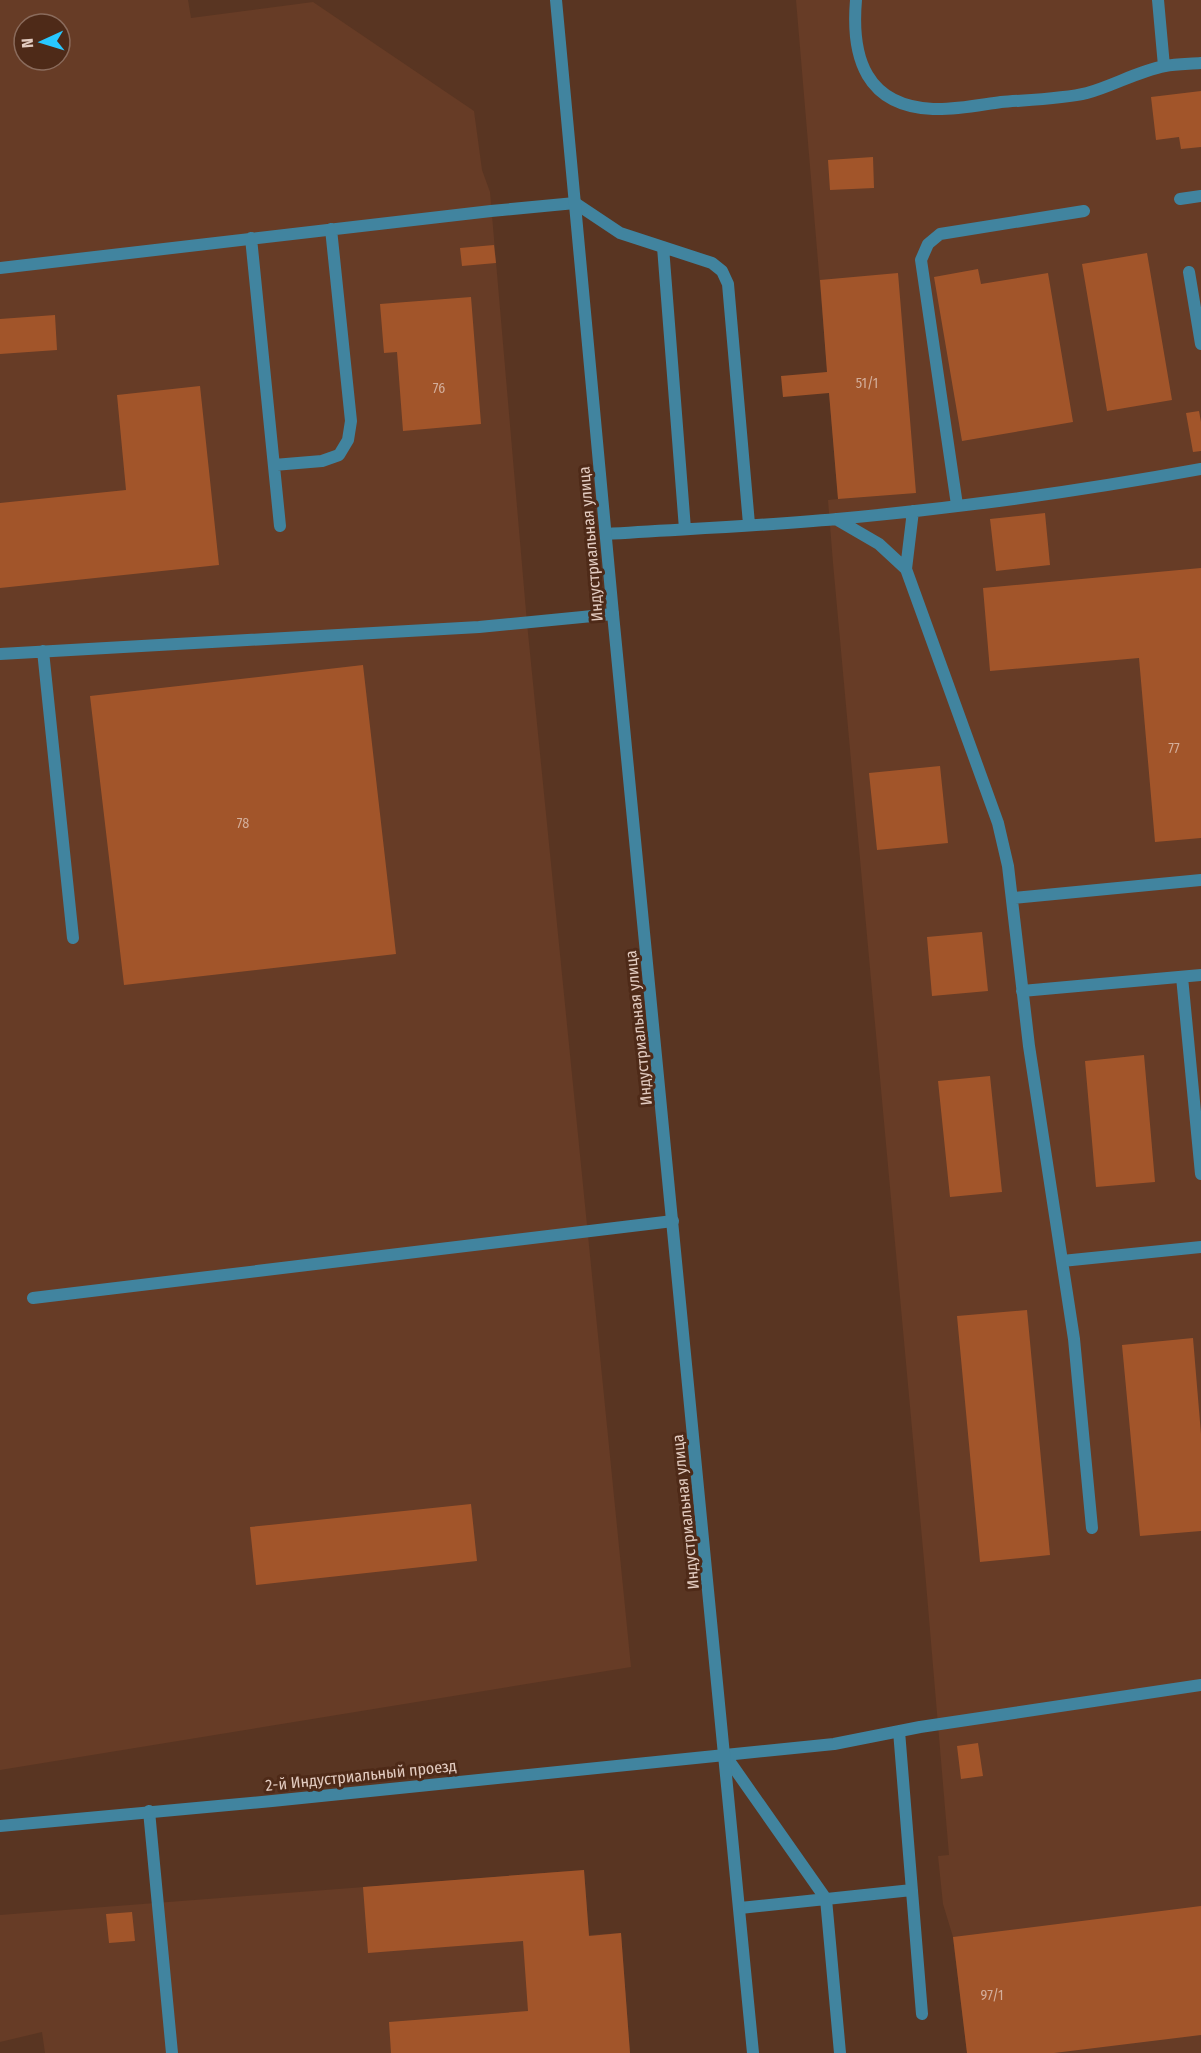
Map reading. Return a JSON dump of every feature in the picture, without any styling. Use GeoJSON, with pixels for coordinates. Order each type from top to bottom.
{"type":"FeatureCollection","features":[{"type":"Feature","properties":{"kind":"street","name":"Индустриальная улица"},"geometry":{"type":"LineString","coordinates":[[556,0],[613,614],[674,1221],[753,2053]]}},
{"type":"Feature","properties":{"kind":"street"},"geometry":{"type":"LineString","coordinates":[[856,0],[857,52],[864,71],[876,89],[893,101],[909,107],[934,109],[1085,93],[1164,66],[1201,63]]}},
{"type":"Feature","properties":{"kind":"street"},"geometry":{"type":"LineString","coordinates":[[1158,0],[1164,66]]}},
{"type":"Feature","properties":{"kind":"street"},"geometry":{"type":"LineString","coordinates":[[1180,199],[1201,196]]}},
{"type":"Feature","properties":{"kind":"street"},"geometry":{"type":"LineString","coordinates":[[0,268],[575,203],[620,233],[712,263],[722,271],[728,284],[749,524]]}},
{"type":"Feature","properties":{"kind":"street"},"geometry":{"type":"LineString","coordinates":[[957,505],[921,260],[928,244],[940,234],[1084,211]]}},
{"type":"Feature","properties":{"kind":"street"},"geometry":{"type":"LineString","coordinates":[[274,465],[322,461],[339,455],[348,440],[351,421],[332,229]]}},
{"type":"Feature","properties":{"kind":"street"},"geometry":{"type":"LineString","coordinates":[[251,238],[280,526]]}},
{"type":"Feature","properties":{"kind":"street"},"geometry":{"type":"LineString","coordinates":[[663,247],[685,529]]}},
{"type":"Feature","properties":{"kind":"street"},"geometry":{"type":"LineString","coordinates":[[1189,272],[1201,344]]}},
{"type":"Feature","properties":{"kind":"street"},"geometry":{"type":"LineString","coordinates":[[606,534],[836,519],[913,511],[1098,486],[1201,469]]}},
{"type":"Feature","properties":{"kind":"street"},"geometry":{"type":"LineString","coordinates":[[913,511],[906,569],[998,823],[1008,866],[1022,991],[1074,1339],[1092,1528]]}},
{"type":"Feature","properties":{"kind":"street"},"geometry":{"type":"LineString","coordinates":[[836,519],[879,544],[906,569]]}},
{"type":"Feature","properties":{"kind":"street"},"geometry":{"type":"LineString","coordinates":[[0,654],[479,627],[613,614]]}},
{"type":"Feature","properties":{"kind":"street"},"geometry":{"type":"LineString","coordinates":[[43,651],[73,938]]}},
{"type":"Feature","properties":{"kind":"street"},"geometry":{"type":"LineString","coordinates":[[1012,898],[1201,880]]}},
{"type":"Feature","properties":{"kind":"street"},"geometry":{"type":"LineString","coordinates":[[1022,991],[1201,975]]}},
{"type":"Feature","properties":{"kind":"street"},"geometry":{"type":"LineString","coordinates":[[1182,977],[1201,1174]]}},
{"type":"Feature","properties":{"kind":"street"},"geometry":{"type":"LineString","coordinates":[[33,1298],[674,1221]]}},
{"type":"Feature","properties":{"kind":"street"},"geometry":{"type":"LineString","coordinates":[[1062,1261],[1201,1247]]}},
{"type":"Feature","properties":{"kind":"street","name":"2-й Индустриальный проезд"},"geometry":{"type":"LineString","coordinates":[[0,1826],[834,1744],[899,1731],[1201,1685]]}},
{"type":"Feature","properties":{"kind":"street"},"geometry":{"type":"LineString","coordinates":[[899,1731],[922,2014]]}},
{"type":"Feature","properties":{"kind":"street"},"geometry":{"type":"LineString","coordinates":[[725,1755],[826,1899],[840,2053]]}},
{"type":"Feature","properties":{"kind":"street"},"geometry":{"type":"LineString","coordinates":[[149,1811],[172,2053]]}},
{"type":"Feature","properties":{"kind":"street"},"geometry":{"type":"LineString","coordinates":[[740,1908],[912,1890]]}},
{"type":"Feature","properties":{"kind":"shaded area"},"geometry":{"type":"Polygon","coordinates":[[[0,0],[188,0],[191,18],[313,2],[474,111],[482,170],[490,192],[527,623],[631,1667],[0,1770],[0,0]]]}},
{"type":"Feature","properties":{"kind":"shaded area"},"geometry":{"type":"Polygon","coordinates":[[[796,0],[1201,0],[1201,2053],[967,2053],[953,1937],[943,1904],[938,1856],[949,1855],[833,563],[828,500],[838,499],[796,0]]]}},
{"type":"Feature","properties":{"kind":"shaded area"},"geometry":{"type":"Polygon","coordinates":[[[584,1870],[589,1935],[621,1933],[630,2053],[45,2053],[42,2032],[0,2042],[0,1915],[584,1870]]]}},
{"type":"Feature","properties":{"kind":"building"},"geometry":{"type":"Polygon","coordinates":[[[1201,91],[1201,147],[1181,149],[1179,137],[1156,140],[1151,97],[1201,91]]]}},
{"type":"Feature","properties":{"kind":"building"},"geometry":{"type":"Polygon","coordinates":[[[873,157],[874,188],[830,190],[828,160],[873,157]]]}},
{"type":"Feature","properties":{"kind":"building"},"geometry":{"type":"Polygon","coordinates":[[[494,245],[496,263],[462,266],[460,248],[494,245]]]}},
{"type":"Feature","properties":{"kind":"building"},"geometry":{"type":"Polygon","coordinates":[[[1147,253],[1172,400],[1107,411],[1082,264],[1147,253]]]}},
{"type":"Feature","properties":{"kind":"building"},"geometry":{"type":"Polygon","coordinates":[[[978,269],[981,284],[1048,273],[1073,422],[962,441],[934,277],[978,269]]]}},
{"type":"Feature","properties":{"kind":"building"},"geometry":{"type":"Polygon","coordinates":[[[898,273],[916,493],[838,499],[829,393],[783,397],[781,376],[827,372],[820,280],[898,273]]]}},
{"type":"Feature","properties":{"kind":"building"},"geometry":{"type":"Polygon","coordinates":[[[471,297],[481,424],[403,431],[397,352],[384,353],[380,304],[471,297]]]}},
{"type":"Feature","properties":{"kind":"building"},"geometry":{"type":"Polygon","coordinates":[[[55,315],[57,350],[0,354],[0,319],[55,315]]]}},
{"type":"Feature","properties":{"kind":"building"},"geometry":{"type":"Polygon","coordinates":[[[200,386],[219,565],[0,588],[0,503],[126,490],[117,395],[200,386]]]}},
{"type":"Feature","properties":{"kind":"building"},"geometry":{"type":"Polygon","coordinates":[[[1199,411],[1201,451],[1193,452],[1186,413],[1199,411]]]}},
{"type":"Feature","properties":{"kind":"building"},"geometry":{"type":"Polygon","coordinates":[[[1045,513],[1050,565],[996,571],[990,519],[1045,513]]]}},
{"type":"Feature","properties":{"kind":"building"},"geometry":{"type":"Polygon","coordinates":[[[1201,568],[1201,838],[1155,842],[1139,658],[990,671],[983,588],[1201,568]]]}},
{"type":"Feature","properties":{"kind":"building"},"geometry":{"type":"Polygon","coordinates":[[[363,665],[396,954],[124,985],[90,696],[363,665]]]}},
{"type":"Feature","properties":{"kind":"building"},"geometry":{"type":"Polygon","coordinates":[[[940,766],[948,843],[877,850],[869,773],[940,766]]]}},
{"type":"Feature","properties":{"kind":"building"},"geometry":{"type":"Polygon","coordinates":[[[982,932],[988,991],[932,996],[927,937],[982,932]]]}},
{"type":"Feature","properties":{"kind":"building"},"geometry":{"type":"Polygon","coordinates":[[[1144,1055],[1155,1182],[1096,1187],[1085,1061],[1144,1055]]]}},
{"type":"Feature","properties":{"kind":"building"},"geometry":{"type":"Polygon","coordinates":[[[990,1076],[1002,1192],[950,1197],[938,1081],[990,1076]]]}},
{"type":"Feature","properties":{"kind":"building"},"geometry":{"type":"Polygon","coordinates":[[[1027,1310],[1050,1555],[980,1562],[957,1316],[1027,1310]]]}},
{"type":"Feature","properties":{"kind":"building"},"geometry":{"type":"Polygon","coordinates":[[[1193,1338],[1201,1434],[1201,1531],[1140,1536],[1122,1345],[1193,1338]]]}},
{"type":"Feature","properties":{"kind":"building"},"geometry":{"type":"Polygon","coordinates":[[[471,1504],[477,1561],[256,1585],[250,1527],[471,1504]]]}},
{"type":"Feature","properties":{"kind":"building"},"geometry":{"type":"Polygon","coordinates":[[[978,1743],[983,1776],[961,1779],[957,1746],[978,1743]]]}},
{"type":"Feature","properties":{"kind":"building"},"geometry":{"type":"Polygon","coordinates":[[[584,1870],[589,1936],[621,1933],[630,2053],[391,2053],[389,2022],[528,2011],[523,1941],[368,1953],[363,1887],[584,1870]]]}},
{"type":"Feature","properties":{"kind":"building"},"geometry":{"type":"Polygon","coordinates":[[[1201,1906],[1201,2035],[1054,2053],[967,2053],[953,1937],[1201,1906]]]}},
{"type":"Feature","properties":{"kind":"building"},"geometry":{"type":"Polygon","coordinates":[[[132,1912],[135,1941],[109,1943],[106,1914],[132,1912]]]}}]}
